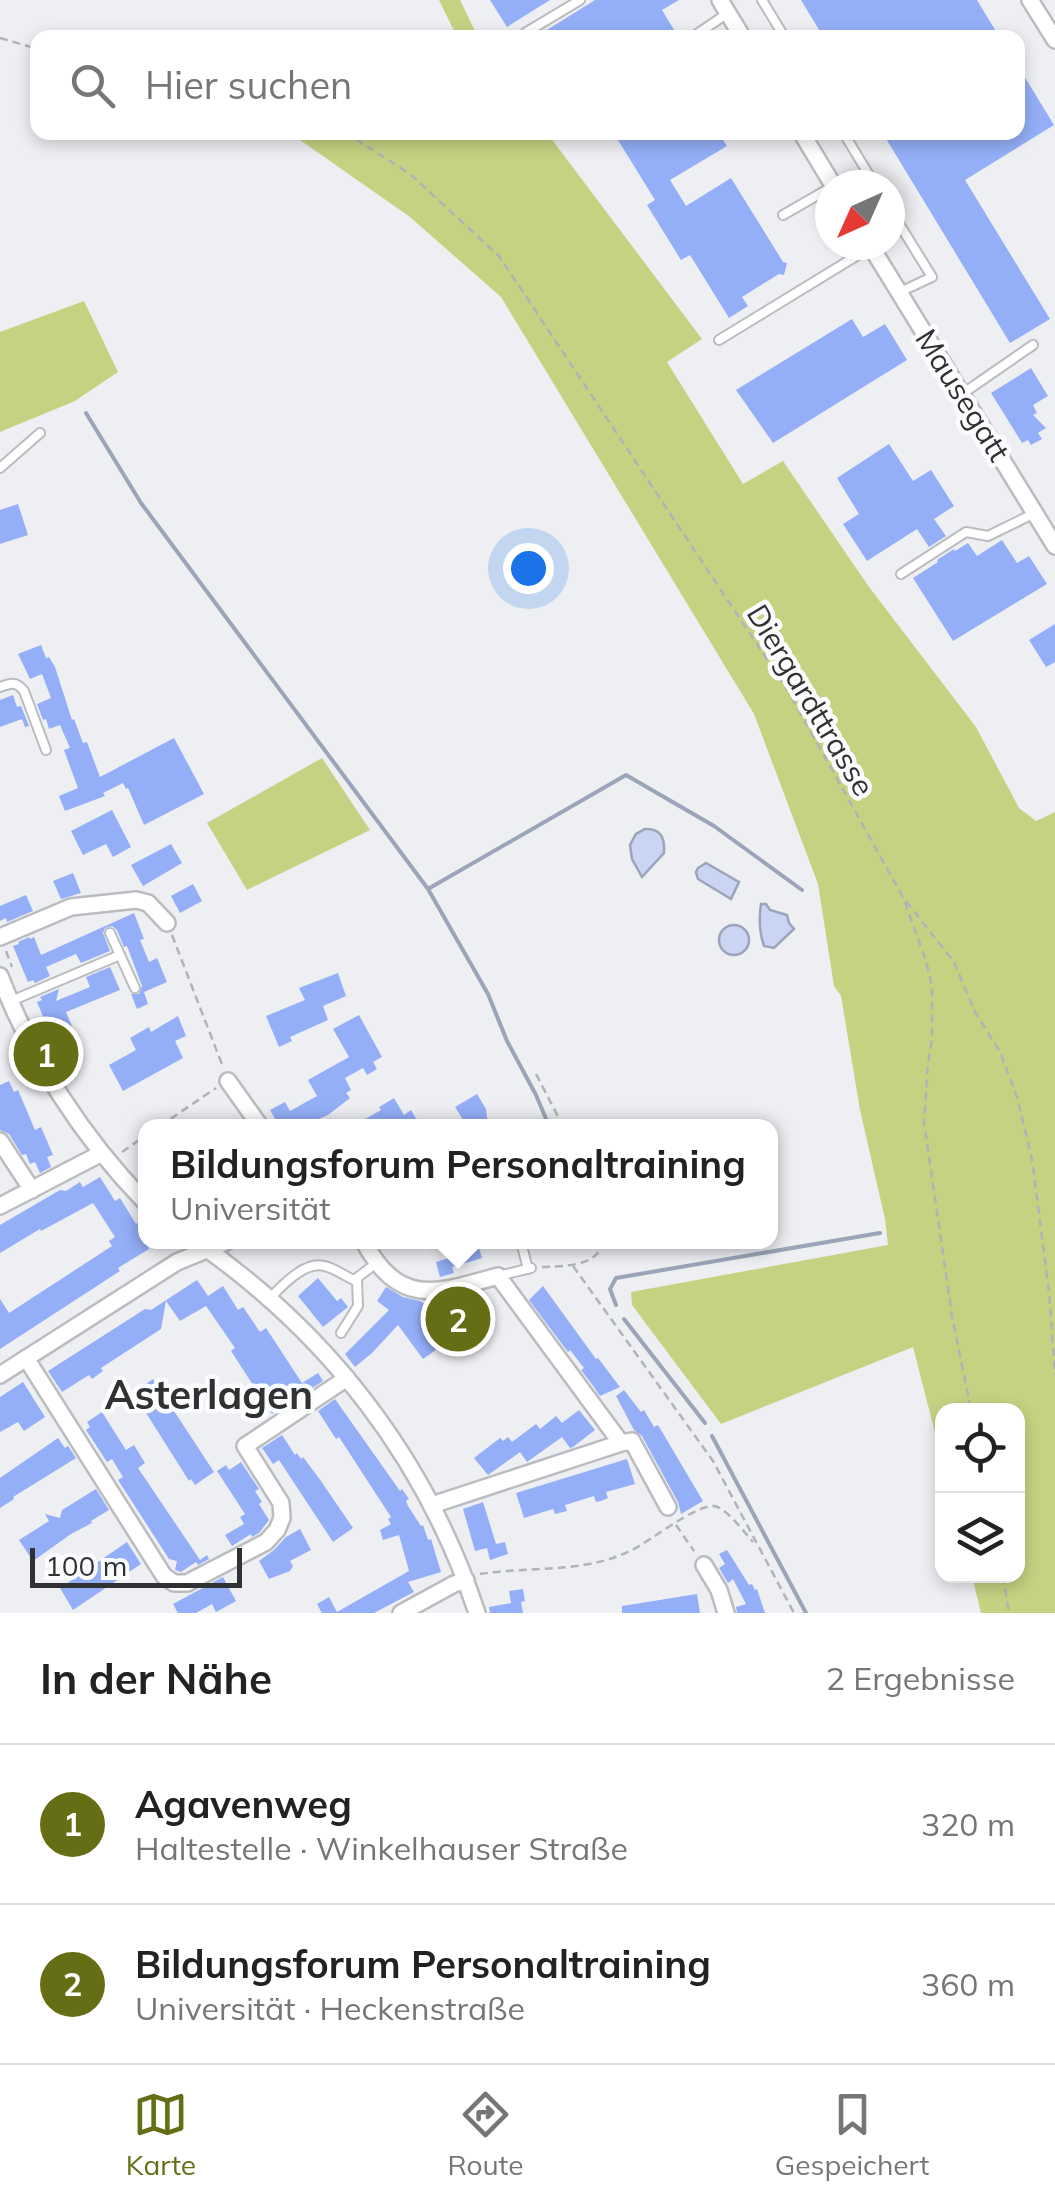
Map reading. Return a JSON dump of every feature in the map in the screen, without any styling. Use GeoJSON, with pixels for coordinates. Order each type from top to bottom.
{"type":"FeatureCollection","features":[{"type":"Feature","properties":{"kind":"street"},"geometry":{"type":"LineString","coordinates":[[1030,0],[1055,40]]}},
{"type":"Feature","properties":{"kind":"street"},"geometry":{"type":"LineString","coordinates":[[724,6],[738,30]]}},
{"type":"Feature","properties":{"kind":"street"},"geometry":{"type":"LineString","coordinates":[[806,140],[822,170]]}},
{"type":"Feature","properties":{"kind":"street","name":"Mausegatt"},"geometry":{"type":"LineString","coordinates":[[880,260],[1055,546]]}},
{"type":"Feature","properties":{"kind":"street"},"geometry":{"type":"LineString","coordinates":[[0,936],[71,907],[136,900],[148,903],[167,923]]}},
{"type":"Feature","properties":{"kind":"street"},"geometry":{"type":"LineString","coordinates":[[6,971],[11,1002],[59,1094],[105,1157],[138,1193]]}},
{"type":"Feature","properties":{"kind":"street"},"geometry":{"type":"LineString","coordinates":[[228,1081],[255,1119]]}},
{"type":"Feature","properties":{"kind":"street"},"geometry":{"type":"LineString","coordinates":[[0,1141],[32,1190]]}},
{"type":"Feature","properties":{"kind":"street"},"geometry":{"type":"LineString","coordinates":[[0,1206],[105,1157]]}},
{"type":"Feature","properties":{"kind":"street"},"geometry":{"type":"LineString","coordinates":[[0,1375],[196,1249]]}},
{"type":"Feature","properties":{"kind":"street"},"geometry":{"type":"LineString","coordinates":[[207,1249],[308,1334],[391,1436],[432,1504],[477,1613]]}},
{"type":"Feature","properties":{"kind":"street"},"geometry":{"type":"LineString","coordinates":[[369,1249],[401,1284],[422,1292],[498,1276],[621,1443]]}},
{"type":"Feature","properties":{"kind":"street"},"geometry":{"type":"LineString","coordinates":[[26,1358],[164,1576],[174,1584],[187,1582],[266,1542],[277,1530],[282,1518],[281,1502],[244,1446],[347,1378]]}},
{"type":"Feature","properties":{"kind":"street"},"geometry":{"type":"LineString","coordinates":[[432,1504],[632,1441],[672,1515]]}},
{"type":"Feature","properties":{"kind":"street"},"geometry":{"type":"LineString","coordinates":[[704,1564],[719,1590],[726,1613]]}},
{"type":"Feature","properties":{"kind":"street"},"geometry":{"type":"LineString","coordinates":[[401,1613],[466,1580]]}},
{"type":"Feature","properties":{"kind":"lane"},"geometry":{"type":"LineString","coordinates":[[530,30],[580,0]]}},
{"type":"Feature","properties":{"kind":"lane"},"geometry":{"type":"LineString","coordinates":[[762,0],[780,30]]}},
{"type":"Feature","properties":{"kind":"lane"},"geometry":{"type":"LineString","coordinates":[[699,30],[724,6]]}},
{"type":"Feature","properties":{"kind":"lane"},"geometry":{"type":"LineString","coordinates":[[848,140],[866,170]]}},
{"type":"Feature","properties":{"kind":"lane"},"geometry":{"type":"LineString","coordinates":[[783,215],[815,197]]}},
{"type":"Feature","properties":{"kind":"lane"},"geometry":{"type":"LineString","coordinates":[[899,292],[932,277],[905,233]]}},
{"type":"Feature","properties":{"kind":"lane"},"geometry":{"type":"LineString","coordinates":[[719,340],[848,260]]}},
{"type":"Feature","properties":{"kind":"lane"},"geometry":{"type":"LineString","coordinates":[[962,394],[1034,345]]}},
{"type":"Feature","properties":{"kind":"lane"},"geometry":{"type":"LineString","coordinates":[[0,468],[40,432]]}},
{"type":"Feature","properties":{"kind":"lane"},"geometry":{"type":"LineString","coordinates":[[902,574],[966,532],[988,536],[1035,513]]}},
{"type":"Feature","properties":{"kind":"lane"},"geometry":{"type":"LineString","coordinates":[[0,687],[19,685],[46,750]]}},
{"type":"Feature","properties":{"kind":"lane"},"geometry":{"type":"LineString","coordinates":[[110,933],[134,988]]}},
{"type":"Feature","properties":{"kind":"lane"},"geometry":{"type":"LineString","coordinates":[[11,1002],[120,955]]}},
{"type":"Feature","properties":{"kind":"lane"},"geometry":{"type":"LineString","coordinates":[[498,1276],[529,1268],[523,1249]]}},
{"type":"Feature","properties":{"kind":"lane"},"geometry":{"type":"LineString","coordinates":[[357,1280],[378,1262]]}},
{"type":"Feature","properties":{"kind":"lane"},"geometry":{"type":"LineString","coordinates":[[269,1300],[314,1265],[357,1280]]}},
{"type":"Feature","properties":{"kind":"lane"},"geometry":{"type":"LineString","coordinates":[[341,1333],[358,1306],[357,1280]]}},
{"type":"Feature","properties":{"kind":"path"},"geometry":{"type":"LineString","coordinates":[[0,38],[30,47]]}},
{"type":"Feature","properties":{"kind":"path","name":"Diergardttrasse"},"geometry":{"type":"LineString","coordinates":[[358,140],[410,174],[499,256],[788,691],[903,897],[932,986],[932,1040],[924,1122],[952,1316],[970,1403]]}},
{"type":"Feature","properties":{"kind":"path"},"geometry":{"type":"LineString","coordinates":[[903,897],[954,962],[975,1012],[1000,1052],[1017,1096],[1032,1159],[1050,1292],[1055,1375]]}},
{"type":"Feature","properties":{"kind":"path"},"geometry":{"type":"LineString","coordinates":[[167,923],[228,1081],[171,1119]]}},
{"type":"Feature","properties":{"kind":"path"},"geometry":{"type":"LineString","coordinates":[[0,936],[6,971]]}},
{"type":"Feature","properties":{"kind":"path"},"geometry":{"type":"LineString","coordinates":[[536,1074],[559,1119]]}},
{"type":"Feature","properties":{"kind":"path"},"geometry":{"type":"LineString","coordinates":[[105,1157],[138,1140]]}},
{"type":"Feature","properties":{"kind":"path"},"geometry":{"type":"LineString","coordinates":[[529,1268],[573,1266],[601,1249]]}},
{"type":"Feature","properties":{"kind":"path"},"geometry":{"type":"LineString","coordinates":[[573,1266],[713,1461],[794,1613]]}},
{"type":"Feature","properties":{"kind":"path"},"geometry":{"type":"LineString","coordinates":[[466,1580],[484,1574],[603,1561],[631,1550],[672,1515],[712,1506],[722,1508],[757,1546]]}},
{"type":"Feature","properties":{"kind":"path"},"geometry":{"type":"LineString","coordinates":[[672,1515],[704,1564]]}},
{"type":"Feature","properties":{"kind":"path"},"geometry":{"type":"LineString","coordinates":[[1004,1583],[1009,1613]]}},
{"type":"Feature","properties":{"kind":"green space"},"geometry":{"type":"Polygon","coordinates":[[[439,0],[460,0],[475,30],[454,30],[439,0]]]}},
{"type":"Feature","properties":{"kind":"green space"},"geometry":{"type":"Polygon","coordinates":[[[300,140],[552,140],[702,339],[667,362],[743,484],[783,461],[869,587],[976,727],[1019,808],[1036,821],[1055,812],[1055,1613],[981,1613],[974,1583],[1025,1583],[1025,1403],[935,1403],[935,1433],[913,1347],[721,1424],[632,1305],[631,1292],[888,1245],[885,1219],[860,1110],[841,996],[834,986],[818,884],[754,714],[501,297],[410,217],[300,140]]]}},
{"type":"Feature","properties":{"kind":"green space"},"geometry":{"type":"Polygon","coordinates":[[[84,301],[118,372],[75,401],[0,432],[0,332],[84,301]]]}},
{"type":"Feature","properties":{"kind":"green space"},"geometry":{"type":"Polygon","coordinates":[[[322,758],[370,830],[247,890],[207,823],[322,758]]]}},
{"type":"Feature","properties":{"kind":"water"},"geometry":{"type":"Polygon","coordinates":[[[645,829],[661,835],[664,853],[642,877],[632,859],[630,845],[636,834],[645,829]]]}},
{"type":"Feature","properties":{"kind":"water"},"geometry":{"type":"Polygon","coordinates":[[[706,863],[739,882],[731,899],[698,879],[698,868],[706,863]]]}},
{"type":"Feature","properties":{"kind":"water"},"geometry":{"type":"Polygon","coordinates":[[[761,904],[787,915],[794,929],[774,948],[764,946],[762,941],[761,904]]]}},
{"type":"Feature","properties":{"kind":"water"},"geometry":{"type":"Polygon","coordinates":[[[734,925],[745,929],[749,940],[745,951],[734,955],[723,951],[719,940],[723,929],[734,925]]]}},
{"type":"Feature","properties":{"kind":"building"},"geometry":{"type":"Polygon","coordinates":[[[490,0],[550,0],[507,27],[490,0]]]}},
{"type":"Feature","properties":{"kind":"building"},"geometry":{"type":"Polygon","coordinates":[[[595,0],[679,0],[662,10],[674,30],[547,30],[595,0]]]}},
{"type":"Feature","properties":{"kind":"building"},"geometry":{"type":"Polygon","coordinates":[[[801,0],[977,0],[995,30],[819,30],[801,0]]]}},
{"type":"Feature","properties":{"kind":"building"},"geometry":{"type":"Polygon","coordinates":[[[1025,77],[1054,125],[965,180],[1050,319],[1010,343],[887,140],[1025,140],[1025,77]]]}},
{"type":"Feature","properties":{"kind":"building"},"geometry":{"type":"Polygon","coordinates":[[[618,140],[723,140],[727,146],[670,180],[686,206],[731,178],[787,263],[784,275],[779,274],[742,297],[748,306],[729,318],[690,255],[681,260],[647,205],[655,200],[618,140]]]}},
{"type":"Feature","properties":{"kind":"building"},"geometry":{"type":"Polygon","coordinates":[[[852,319],[863,337],[885,324],[907,360],[773,443],[736,390],[852,319]]]}},
{"type":"Feature","properties":{"kind":"building"},"geometry":{"type":"Polygon","coordinates":[[[1031,368],[1048,396],[1033,405],[1037,413],[1033,415],[1046,428],[1038,433],[1042,439],[1031,445],[1028,440],[1022,443],[991,393],[1031,368]]]}},
{"type":"Feature","properties":{"kind":"building"},"geometry":{"type":"Polygon","coordinates":[[[889,444],[913,481],[931,470],[954,506],[934,519],[946,536],[929,547],[917,529],[867,561],[843,524],[859,514],[837,478],[889,444]]]}},
{"type":"Feature","properties":{"kind":"building"},"geometry":{"type":"Polygon","coordinates":[[[18,504],[28,535],[0,544],[0,510],[18,504]]]}},
{"type":"Feature","properties":{"kind":"building"},"geometry":{"type":"Polygon","coordinates":[[[1002,540],[1017,563],[1029,556],[1047,584],[953,641],[913,578],[968,543],[977,556],[1002,540]]]}},
{"type":"Feature","properties":{"kind":"building"},"geometry":{"type":"Polygon","coordinates":[[[1055,624],[1055,662],[1046,667],[1029,640],[1055,624]]]}},
{"type":"Feature","properties":{"kind":"building"},"geometry":{"type":"Polygon","coordinates":[[[41,645],[55,667],[72,720],[83,743],[87,742],[100,777],[174,738],[204,794],[144,825],[123,783],[103,793],[105,796],[65,811],[59,796],[78,788],[64,750],[70,748],[60,725],[49,729],[46,719],[43,720],[37,704],[51,698],[42,674],[30,679],[18,654],[41,645]]]}},
{"type":"Feature","properties":{"kind":"building"},"geometry":{"type":"Polygon","coordinates":[[[13,695],[29,726],[25,727],[22,719],[0,727],[0,700],[13,695]]]}},
{"type":"Feature","properties":{"kind":"building"},"geometry":{"type":"Polygon","coordinates":[[[112,810],[131,847],[113,857],[106,844],[83,855],[71,831],[112,810]]]}},
{"type":"Feature","properties":{"kind":"building"},"geometry":{"type":"Polygon","coordinates":[[[171,844],[182,863],[143,886],[131,865],[171,844]]]}},
{"type":"Feature","properties":{"kind":"building"},"geometry":{"type":"Polygon","coordinates":[[[73,873],[81,893],[61,899],[53,881],[73,873]]]}},
{"type":"Feature","properties":{"kind":"building"},"geometry":{"type":"Polygon","coordinates":[[[193,884],[202,901],[180,913],[171,896],[193,884]]]}},
{"type":"Feature","properties":{"kind":"building"},"geometry":{"type":"Polygon","coordinates":[[[26,895],[33,911],[0,921],[0,906],[26,895]]]}},
{"type":"Feature","properties":{"kind":"building"},"geometry":{"type":"Polygon","coordinates":[[[134,913],[149,962],[157,958],[167,982],[144,992],[148,1004],[137,1009],[131,994],[139,994],[142,986],[127,946],[112,926],[103,933],[110,951],[81,963],[76,954],[46,967],[50,976],[28,982],[13,946],[18,942],[34,937],[41,955],[134,913]]]}},
{"type":"Feature","properties":{"kind":"building"},"geometry":{"type":"Polygon","coordinates":[[[110,967],[120,990],[66,1012],[73,1029],[68,1031],[71,1037],[59,1041],[57,1036],[52,1038],[37,1002],[42,1000],[40,997],[59,989],[56,1001],[90,987],[86,977],[110,967]]]}},
{"type":"Feature","properties":{"kind":"building"},"geometry":{"type":"Polygon","coordinates":[[[338,973],[346,996],[323,1006],[328,1020],[290,1037],[292,1041],[279,1047],[266,1016],[305,1000],[299,988],[338,973]]]}},
{"type":"Feature","properties":{"kind":"building"},"geometry":{"type":"Polygon","coordinates":[[[359,1015],[382,1057],[373,1062],[377,1069],[367,1075],[363,1068],[345,1078],[350,1098],[328,1115],[319,1119],[275,1119],[270,1110],[285,1102],[290,1111],[317,1096],[308,1080],[349,1057],[333,1029],[359,1015]]]}},
{"type":"Feature","properties":{"kind":"building"},"geometry":{"type":"Polygon","coordinates":[[[178,1016],[186,1036],[175,1041],[183,1058],[123,1091],[109,1065],[136,1050],[130,1038],[149,1027],[151,1032],[178,1016]]]}},
{"type":"Feature","properties":{"kind":"building"},"geometry":{"type":"Polygon","coordinates":[[[9,1081],[14,1092],[18,1090],[35,1130],[41,1127],[53,1155],[47,1157],[51,1167],[40,1173],[9,1134],[0,1130],[0,1085],[9,1081]]]}},
{"type":"Feature","properties":{"kind":"building"},"geometry":{"type":"Polygon","coordinates":[[[477,1094],[487,1119],[463,1119],[455,1107],[477,1094]]]}},
{"type":"Feature","properties":{"kind":"building"},"geometry":{"type":"Polygon","coordinates":[[[394,1098],[404,1115],[411,1110],[416,1119],[365,1119],[381,1110],[379,1107],[394,1098]]]}},
{"type":"Feature","properties":{"kind":"building"},"geometry":{"type":"Polygon","coordinates":[[[100,1177],[115,1201],[120,1198],[138,1223],[138,1249],[149,1249],[0,1349],[0,1299],[9,1313],[112,1246],[109,1241],[115,1237],[93,1203],[0,1253],[0,1225],[60,1190],[66,1191],[80,1182],[83,1187],[100,1177]]]}},
{"type":"Feature","properties":{"kind":"building"},"geometry":{"type":"Polygon","coordinates":[[[446,1249],[479,1249],[482,1258],[452,1267],[454,1273],[440,1277],[436,1262],[449,1258],[446,1249]]]}},
{"type":"Feature","properties":{"kind":"building"},"geometry":{"type":"Polygon","coordinates":[[[318,1278],[337,1301],[341,1298],[348,1307],[323,1327],[298,1296],[318,1278]]]}},
{"type":"Feature","properties":{"kind":"building"},"geometry":{"type":"Polygon","coordinates":[[[197,1280],[208,1296],[223,1286],[238,1310],[243,1307],[260,1332],[266,1328],[302,1383],[318,1373],[323,1381],[272,1414],[206,1306],[180,1321],[166,1301],[161,1329],[101,1368],[103,1371],[92,1379],[89,1375],[62,1392],[48,1371],[197,1280]]]}},
{"type":"Feature","properties":{"kind":"building"},"geometry":{"type":"Polygon","coordinates":[[[543,1286],[620,1387],[600,1396],[581,1370],[584,1368],[529,1300],[543,1286]]]}},
{"type":"Feature","properties":{"kind":"building"},"geometry":{"type":"Polygon","coordinates":[[[386,1287],[435,1311],[456,1299],[477,1329],[460,1340],[457,1335],[423,1359],[398,1325],[355,1367],[345,1354],[389,1310],[377,1301],[386,1287]]]}},
{"type":"Feature","properties":{"kind":"building"},"geometry":{"type":"Polygon","coordinates":[[[153,1379],[214,1472],[195,1485],[136,1397],[146,1391],[143,1386],[153,1379]]]}},
{"type":"Feature","properties":{"kind":"building"},"geometry":{"type":"Polygon","coordinates":[[[23,1382],[45,1417],[24,1431],[18,1422],[0,1432],[0,1397],[23,1382]]]}},
{"type":"Feature","properties":{"kind":"building"},"geometry":{"type":"Polygon","coordinates":[[[624,1390],[654,1427],[658,1425],[703,1501],[681,1514],[642,1436],[634,1430],[616,1396],[624,1390]]]}},
{"type":"Feature","properties":{"kind":"building"},"geometry":{"type":"Polygon","coordinates":[[[335,1399],[409,1499],[408,1506],[423,1525],[428,1540],[431,1539],[441,1572],[408,1582],[414,1592],[374,1613],[322,1613],[317,1604],[329,1597],[337,1612],[409,1571],[399,1535],[383,1540],[380,1530],[391,1524],[391,1517],[318,1411],[335,1399]]]}},
{"type":"Feature","properties":{"kind":"building"},"geometry":{"type":"Polygon","coordinates":[[[579,1410],[595,1430],[573,1447],[562,1437],[527,1462],[520,1452],[488,1475],[474,1458],[500,1438],[503,1441],[508,1437],[512,1442],[536,1424],[540,1429],[556,1416],[562,1423],[579,1410]]]}},
{"type":"Feature","properties":{"kind":"building"},"geometry":{"type":"Polygon","coordinates":[[[102,1412],[126,1450],[134,1445],[145,1463],[138,1468],[200,1560],[207,1555],[209,1559],[181,1572],[175,1570],[177,1561],[169,1559],[118,1480],[123,1477],[112,1459],[107,1462],[86,1430],[90,1427],[87,1422],[102,1412]]]}},
{"type":"Feature","properties":{"kind":"building"},"geometry":{"type":"Polygon","coordinates":[[[282,1435],[295,1455],[303,1457],[353,1528],[333,1542],[279,1460],[273,1464],[262,1448],[282,1435]]]}},
{"type":"Feature","properties":{"kind":"building"},"geometry":{"type":"Polygon","coordinates":[[[58,1438],[76,1458],[0,1508],[0,1478],[58,1438]]]}},
{"type":"Feature","properties":{"kind":"building"},"geometry":{"type":"Polygon","coordinates":[[[627,1459],[635,1484],[606,1492],[608,1498],[601,1501],[596,1502],[594,1496],[565,1505],[567,1511],[555,1514],[553,1509],[524,1518],[516,1493],[627,1459]]]}},
{"type":"Feature","properties":{"kind":"building"},"geometry":{"type":"Polygon","coordinates":[[[241,1462],[259,1489],[255,1491],[262,1502],[259,1504],[269,1520],[259,1533],[232,1546],[225,1535],[244,1524],[240,1517],[245,1514],[217,1471],[226,1465],[229,1470],[241,1462]]]}},
{"type":"Feature","properties":{"kind":"building"},"geometry":{"type":"Polygon","coordinates":[[[96,1489],[109,1510],[33,1561],[19,1540],[49,1521],[45,1514],[60,1518],[62,1510],[96,1489]]]}},
{"type":"Feature","properties":{"kind":"building"},"geometry":{"type":"Polygon","coordinates":[[[483,1502],[496,1544],[505,1542],[508,1554],[490,1560],[487,1548],[475,1551],[463,1509],[483,1502]]]}},
{"type":"Feature","properties":{"kind":"building"},"geometry":{"type":"Polygon","coordinates":[[[300,1529],[311,1550],[290,1561],[290,1571],[269,1579],[259,1561],[300,1529]]]}},
{"type":"Feature","properties":{"kind":"building"},"geometry":{"type":"Polygon","coordinates":[[[127,1542],[141,1564],[73,1610],[60,1588],[127,1542]]]}},
{"type":"Feature","properties":{"kind":"building"},"geometry":{"type":"Polygon","coordinates":[[[727,1550],[749,1585],[757,1589],[765,1613],[737,1613],[736,1607],[746,1604],[733,1579],[728,1583],[719,1568],[725,1564],[719,1554],[727,1550]]]}},
{"type":"Feature","properties":{"kind":"building"},"geometry":{"type":"Polygon","coordinates":[[[223,1577],[236,1601],[216,1612],[212,1604],[196,1613],[178,1613],[173,1604],[223,1577]]]}},
{"type":"Feature","properties":{"kind":"building"},"geometry":{"type":"Polygon","coordinates":[[[523,1589],[523,1613],[490,1613],[489,1607],[511,1603],[509,1591],[523,1589]]]}},
{"type":"Feature","properties":{"kind":"building"},"geometry":{"type":"Polygon","coordinates":[[[697,1594],[700,1613],[622,1613],[622,1606],[697,1594]]]}},
{"type":"Feature","properties":{"kind":"waterway"},"geometry":{"type":"LineString","coordinates":[[86,413],[141,503],[428,889],[488,994],[546,1119]]}},
{"type":"Feature","properties":{"kind":"waterway"},"geometry":{"type":"LineString","coordinates":[[428,889],[626,775],[714,826],[802,890]]}},
{"type":"Feature","properties":{"kind":"waterway"},"geometry":{"type":"LineString","coordinates":[[616,1305],[610,1289],[616,1278],[880,1233]]}},
{"type":"Feature","properties":{"kind":"waterway"},"geometry":{"type":"LineString","coordinates":[[624,1319],[705,1423]]}},
{"type":"Feature","properties":{"kind":"waterway"},"geometry":{"type":"LineString","coordinates":[[712,1436],[806,1613]]}},
{"type":"Feature","properties":{"kind":"place","name":"Agavenweg"},"geometry":{"type":"Point","coordinates":[46,1054]}},
{"type":"Feature","properties":{"kind":"place","name":"Bildungsforum Personaltraining"},"geometry":{"type":"Point","coordinates":[458,1319]}},
{"type":"Feature","properties":{"kind":"district","name":"Asterlagen"},"geometry":{"type":"Point","coordinates":[209,1394]}}]}
